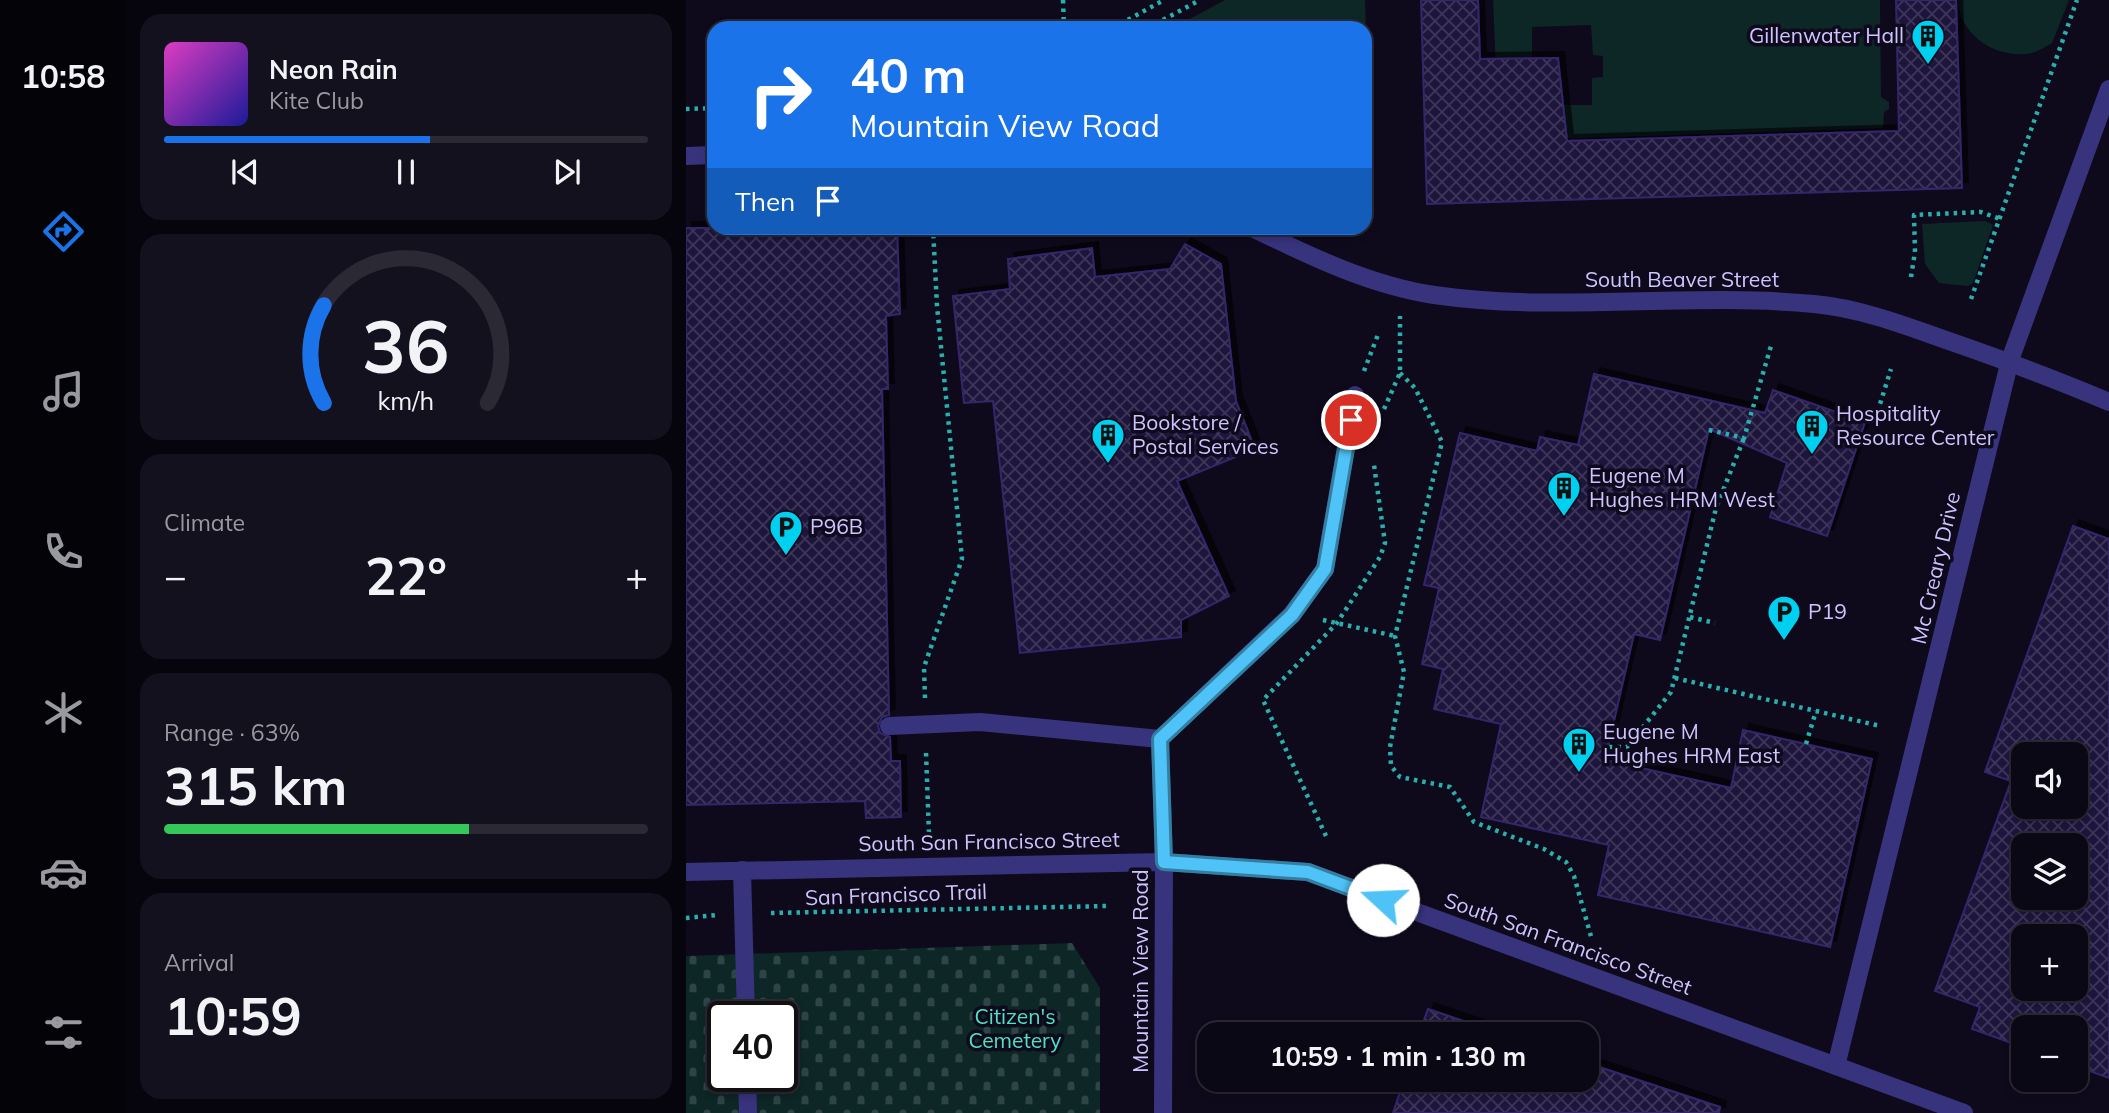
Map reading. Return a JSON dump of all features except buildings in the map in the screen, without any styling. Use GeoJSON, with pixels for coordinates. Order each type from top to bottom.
{"type":"FeatureCollection","features":[{"type":"Feature","properties":{"kind":"street","name":"Mc Creary Drive"},"geometry":{"type":"LineString","coordinates":[[1836,1066],[2010,360],[2109,89]]}},
{"type":"Feature","properties":{"kind":"street"},"geometry":{"type":"LineString","coordinates":[[686,156],[707,155]]}},
{"type":"Feature","properties":{"kind":"street","name":"South Beaver Street"},"geometry":{"type":"LineString","coordinates":[[1267,235],[1356,275],[1433,295],[1548,303],[1750,300],[1817,304],[1894,321],[2010,360],[2109,402]]}},
{"type":"Feature","properties":{"kind":"street"},"geometry":{"type":"LineString","coordinates":[[890,726],[980,722],[1160,739],[1292,615],[1325,569],[1355,395]]}},
{"type":"Feature","properties":{"kind":"street","name":"Mountain View Road"},"geometry":{"type":"LineString","coordinates":[[1160,739],[1164,862],[1163,1113]]}},
{"type":"Feature","properties":{"kind":"street","name":"South San Francisco Street"},"geometry":{"type":"LineString","coordinates":[[686,872],[1164,862],[1308,872],[1964,1113]]}},
{"type":"Feature","properties":{"kind":"street"},"geometry":{"type":"LineString","coordinates":[[742,870],[746,1001]]}},
{"type":"Feature","properties":{"kind":"street"},"geometry":{"type":"LineString","coordinates":[[747,1092],[748,1113]]}},
{"type":"Feature","properties":{"kind":"path"},"geometry":{"type":"LineString","coordinates":[[1063,0],[1064,21]]}},
{"type":"Feature","properties":{"kind":"path"},"geometry":{"type":"LineString","coordinates":[[1126,21],[1164,0]]}},
{"type":"Feature","properties":{"kind":"path"},"geometry":{"type":"LineString","coordinates":[[1161,21],[1200,0]]}},
{"type":"Feature","properties":{"kind":"path"},"geometry":{"type":"LineString","coordinates":[[1971,299],[2077,0]]}},
{"type":"Feature","properties":{"kind":"path"},"geometry":{"type":"LineString","coordinates":[[686,109],[707,108]]}},
{"type":"Feature","properties":{"kind":"path"},"geometry":{"type":"LineString","coordinates":[[1911,277],[1915,252],[1914,215],[1981,212],[2000,219]]}},
{"type":"Feature","properties":{"kind":"path"},"geometry":{"type":"LineString","coordinates":[[929,834],[924,667],[962,559],[937,306],[933,235]]}},
{"type":"Feature","properties":{"kind":"path"},"geometry":{"type":"LineString","coordinates":[[1355,395],[1379,332]]}},
{"type":"Feature","properties":{"kind":"path"},"geometry":{"type":"LineString","coordinates":[[1609,747],[1627,747],[1671,692],[1716,508],[1744,438],[1771,346]]}},
{"type":"Feature","properties":{"kind":"path"},"geometry":{"type":"LineString","coordinates":[[1875,420],[1891,369]]}},
{"type":"Feature","properties":{"kind":"path"},"geometry":{"type":"LineString","coordinates":[[1400,373],[1415,388],[1442,443],[1395,636],[1404,672],[1390,747],[1391,766],[1400,777],[1450,787],[1474,822],[1544,849],[1566,862],[1574,876],[1592,940]]}},
{"type":"Feature","properties":{"kind":"path"},"geometry":{"type":"LineString","coordinates":[[1709,430],[1744,438]]}},
{"type":"Feature","properties":{"kind":"path"},"geometry":{"type":"LineString","coordinates":[[1292,615],[1395,636]]}},
{"type":"Feature","properties":{"kind":"path"},"geometry":{"type":"LineString","coordinates":[[1690,617],[1715,623]]}},
{"type":"Feature","properties":{"kind":"path"},"geometry":{"type":"LineString","coordinates":[[1675,678],[1880,726]]}},
{"type":"Feature","properties":{"kind":"path"},"geometry":{"type":"LineString","coordinates":[[1263,700],[1326,836]]}},
{"type":"Feature","properties":{"kind":"path"},"geometry":{"type":"LineString","coordinates":[[1806,744],[1815,711]]}},
{"type":"Feature","properties":{"kind":"path","name":"San Francisco Trail"},"geometry":{"type":"LineString","coordinates":[[686,918],[743,913],[1107,906]]}},
{"type":"Feature","properties":{"kind":"green space"},"geometry":{"type":"Polygon","coordinates":[[[1225,0],[1365,0],[1366,21],[1186,21],[1225,0]]]}},
{"type":"Feature","properties":{"kind":"green space"},"geometry":{"type":"Polygon","coordinates":[[[1493,0],[1880,0],[1881,97],[1889,102],[1889,109],[1884,112],[1883,128],[1496,141],[1564,113],[1563,105],[1592,105],[1592,78],[1603,77],[1603,56],[1593,55],[1591,25],[1532,27],[1532,69],[1496,70],[1493,0]]]}},
{"type":"Feature","properties":{"kind":"green space"},"geometry":{"type":"Polygon","coordinates":[[[1958,0],[2069,0],[2052,43],[2027,54],[2014,54],[2002,52],[1980,41],[1965,24],[1958,0]]]}},
{"type":"Feature","properties":{"kind":"green space"},"geometry":{"type":"Polygon","coordinates":[[[1985,221],[1993,225],[1973,283],[1968,286],[1939,283],[1925,264],[1922,224],[1985,221]]]}},
{"type":"Feature","properties":{"kind":"green space","name":"Citizen's Cemetery"},"geometry":{"type":"Polygon","coordinates":[[[1072,943],[1100,988],[1100,1113],[686,1113],[686,956],[1072,943]]]}},
{"type":"Feature","properties":{"kind":"place","name":"Gillenwater Hall"},"geometry":{"type":"Point","coordinates":[1928,66]}},
{"type":"Feature","properties":{"kind":"place","name":"Hospitality Resource Center"},"geometry":{"type":"Point","coordinates":[1812,456]}},
{"type":"Feature","properties":{"kind":"place","name":"Bookstore / Postal Services"},"geometry":{"type":"Point","coordinates":[1108,465]}},
{"type":"Feature","properties":{"kind":"place","name":"Eugene M Hughes HRM West"},"geometry":{"type":"Point","coordinates":[1564,518]}},
{"type":"Feature","properties":{"kind":"place","name":"P96B"},"geometry":{"type":"Point","coordinates":[786,557]}},
{"type":"Feature","properties":{"kind":"place","name":"P19"},"geometry":{"type":"Point","coordinates":[1784,642]}},
{"type":"Feature","properties":{"kind":"place","name":"Eugene M Hughes HRM East"},"geometry":{"type":"Point","coordinates":[1579,774]}},
{"type":"Feature","properties":{"kind":"route"},"geometry":{"type":"LineString","coordinates":[[1351,420],[1325,569],[1292,615],[1160,739],[1160,822],[1164,862],[1308,872],[1383,900]]}}]}
